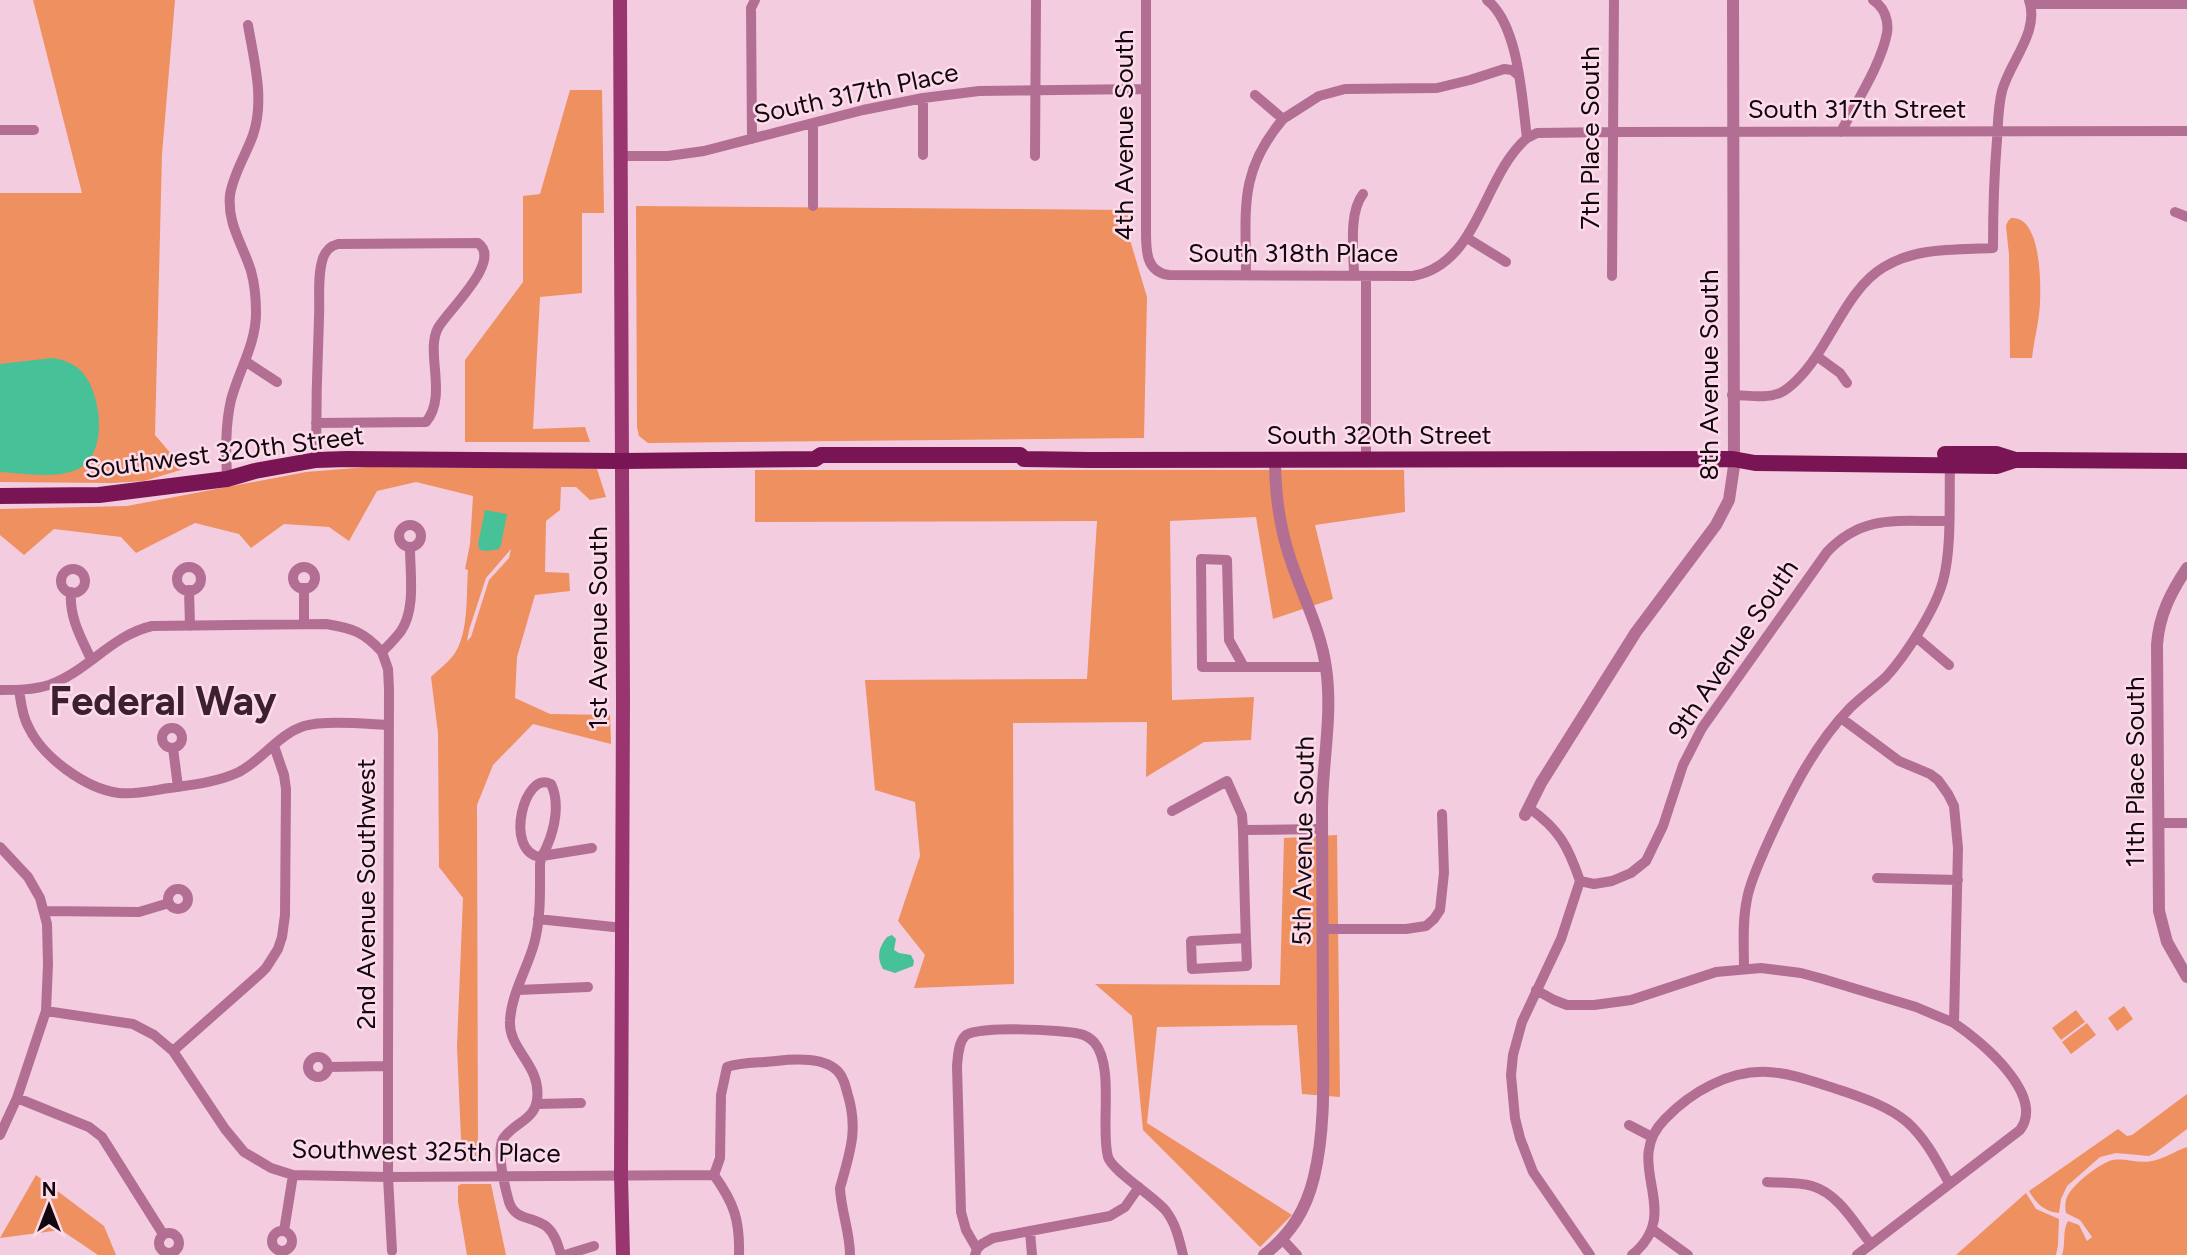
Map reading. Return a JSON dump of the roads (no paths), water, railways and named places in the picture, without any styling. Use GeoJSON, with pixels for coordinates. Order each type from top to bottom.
{"type":"FeatureCollection","features":[{"type":"Feature","properties":{"kind":"main road","name":"1st Avenue South"},"geometry":{"type":"LineString","coordinates":[[620,0],[623,1255]]}},
{"type":"Feature","properties":{"kind":"main road","name":"South 320th Street"},"geometry":{"type":"LineString","coordinates":[[1733,459],[1754,454],[1996,454],[2012,459],[2187,461]]}},
{"type":"Feature","properties":{"kind":"main road"},"geometry":{"type":"LineString","coordinates":[[1838,463],[1860,459],[1908,459],[1914,454]]}},
{"type":"Feature","properties":{"kind":"main road","name":"Southwest 320th Street"},"geometry":{"type":"LineString","coordinates":[[0,496],[99,495],[227,479],[316,460],[417,458],[622,461]]}},
{"type":"Feature","properties":{"kind":"main road","name":"South 320th Street"},"geometry":{"type":"LineString","coordinates":[[622,461],[815,459],[823,465],[851,465],[1016,464],[1024,459],[1733,459],[1755,463],[1997,466],[2012,459]]}},
{"type":"Feature","properties":{"kind":"street"},"geometry":{"type":"LineString","coordinates":[[752,139],[751,8],[755,0]]}},
{"type":"Feature","properties":{"kind":"street"},"geometry":{"type":"LineString","coordinates":[[1035,156],[1036,0]]}},
{"type":"Feature","properties":{"kind":"street","name":"4th Avenue South"},"geometry":{"type":"LineString","coordinates":[[1146,0],[1146,241],[1153,268]]}},
{"type":"Feature","properties":{"kind":"street","name":"7th Place South"},"geometry":{"type":"LineString","coordinates":[[1612,276],[1614,0]]}},
{"type":"Feature","properties":{"kind":"street","name":"8th Avenue South"},"geometry":{"type":"LineString","coordinates":[[1527,811],[1541,782],[1636,632],[1721,517],[1731,491],[1733,0]]}},
{"type":"Feature","properties":{"kind":"street"},"geometry":{"type":"LineString","coordinates":[[1492,2],[1506,28],[1518,75],[1527,138],[1510,156],[1467,238],[1506,262]]}},
{"type":"Feature","properties":{"kind":"street"},"geometry":{"type":"LineString","coordinates":[[1732,395],[1770,396],[1781,393],[1818,357],[1848,304],[1870,277],[1884,267],[1925,251],[1993,248],[1993,190],[2001,93],[2029,30],[2030,2],[2187,4]]}},
{"type":"Feature","properties":{"kind":"street"},"geometry":{"type":"LineString","coordinates":[[1841,132],[1874,66],[1887,31],[1887,18],[1877,3]]}},
{"type":"Feature","properties":{"kind":"street"},"geometry":{"type":"LineString","coordinates":[[227,479],[228,412],[255,328],[255,290],[250,267],[234,230],[230,208],[232,187],[253,135],[258,111],[258,89],[248,25]]}},
{"type":"Feature","properties":{"kind":"street"},"geometry":{"type":"LineString","coordinates":[[1245,275],[1245,209],[1249,183],[1262,148],[1283,119],[1319,96],[1345,89],[1437,88],[1503,69],[1518,75]]}},
{"type":"Feature","properties":{"kind":"street","name":"South 317th Place"},"geometry":{"type":"LineString","coordinates":[[621,156],[668,156],[704,151],[863,110],[923,98],[979,91],[1144,89]]}},
{"type":"Feature","properties":{"kind":"street"},"geometry":{"type":"LineString","coordinates":[[1255,94],[1283,119]]}},
{"type":"Feature","properties":{"kind":"street"},"geometry":{"type":"LineString","coordinates":[[923,98],[923,155]]}},
{"type":"Feature","properties":{"kind":"street"},"geometry":{"type":"LineString","coordinates":[[813,124],[813,206]]}},
{"type":"Feature","properties":{"kind":"street"},"geometry":{"type":"LineString","coordinates":[[0,130],[34,130]]}},
{"type":"Feature","properties":{"kind":"street","name":"South 317th Street"},"geometry":{"type":"LineString","coordinates":[[1527,138],[1537,133],[1613,132],[2187,131]]}},
{"type":"Feature","properties":{"kind":"street"},"geometry":{"type":"LineString","coordinates":[[1354,276],[1354,214],[1363,194]]}},
{"type":"Feature","properties":{"kind":"street","name":"South 318th Place"},"geometry":{"type":"LineString","coordinates":[[1153,268],[1165,274],[1413,276],[1434,270],[1457,252],[1467,238]]}},
{"type":"Feature","properties":{"kind":"street"},"geometry":{"type":"LineString","coordinates":[[316,423],[426,422],[435,398],[436,331],[484,262],[483,248],[478,243],[338,244],[330,247],[321,265],[316,423],[316,460]]}},
{"type":"Feature","properties":{"kind":"street"},"geometry":{"type":"LineString","coordinates":[[1366,276],[1366,459]]}},
{"type":"Feature","properties":{"kind":"street"},"geometry":{"type":"LineString","coordinates":[[1818,357],[1840,373],[1847,383]]}},
{"type":"Feature","properties":{"kind":"street"},"geometry":{"type":"LineString","coordinates":[[245,362],[277,382]]}},
{"type":"Feature","properties":{"kind":"street","name":"5th Avenue South"},"geometry":{"type":"LineString","coordinates":[[1264,1255],[1294,1227],[1310,1193],[1320,1142],[1323,1096],[1322,776],[1330,695],[1322,644],[1282,532],[1276,497],[1275,459]]}},
{"type":"Feature","properties":{"kind":"street"},"geometry":{"type":"LineString","coordinates":[[1744,968],[1745,915],[1749,888],[1774,828],[1806,768],[1841,718],[1885,677],[1916,637],[1943,582],[1949,522],[1950,464]]}},
{"type":"Feature","properties":{"kind":"street","name":"9th Avenue South"},"geometry":{"type":"LineString","coordinates":[[1580,881],[1594,884],[1612,881],[1631,873],[1646,862],[1663,826],[1683,765],[1702,728],[1827,552],[1850,532],[1870,523],[1949,522]]}},
{"type":"Feature","properties":{"kind":"street"},"geometry":{"type":"LineString","coordinates":[[0,690],[19,690],[58,681],[131,633],[152,626],[326,624],[351,628],[370,638],[382,653],[401,631],[405,622],[410,590],[410,548]]}},
{"type":"Feature","properties":{"kind":"street"},"geometry":{"type":"LineString","coordinates":[[1244,667],[1229,640],[1227,560],[1201,559],[1202,667],[1244,667],[1326,667]]}},
{"type":"Feature","properties":{"kind":"street","name":"11th Place South"},"geometry":{"type":"LineString","coordinates":[[2187,568],[2169,596],[2158,633],[2159,911],[2170,949],[2187,978]]}},
{"type":"Feature","properties":{"kind":"street"},"geometry":{"type":"LineString","coordinates":[[304,589],[304,623]]}},
{"type":"Feature","properties":{"kind":"street"},"geometry":{"type":"LineString","coordinates":[[189,590],[190,626]]}},
{"type":"Feature","properties":{"kind":"street"},"geometry":{"type":"LineString","coordinates":[[71,593],[78,634],[91,659]]}},
{"type":"Feature","properties":{"kind":"street"},"geometry":{"type":"LineString","coordinates":[[1916,637],[1950,664]]}},
{"type":"Feature","properties":{"kind":"street","name":"2nd Avenue Southwest"},"geometry":{"type":"LineString","coordinates":[[382,653],[388,669],[389,725],[389,1253],[399,1251],[404,1255]]}},
{"type":"Feature","properties":{"kind":"street"},"geometry":{"type":"LineString","coordinates":[[19,690],[27,725],[45,751],[76,776],[106,791],[122,793],[211,781],[241,771],[286,736],[304,726],[389,725]]}},
{"type":"Feature","properties":{"kind":"street"},"geometry":{"type":"LineString","coordinates":[[1841,718],[1899,761],[1930,774],[1944,786],[1954,806],[1958,838],[1954,1023]]}},
{"type":"Feature","properties":{"kind":"street"},"geometry":{"type":"LineString","coordinates":[[173,1051],[266,968],[278,950],[285,915],[286,797],[284,775],[274,746]]}},
{"type":"Feature","properties":{"kind":"street"},"geometry":{"type":"LineString","coordinates":[[173,748],[178,787]]}},
{"type":"Feature","properties":{"kind":"street"},"geometry":{"type":"LineString","coordinates":[[592,848],[541,857],[532,856],[525,847],[520,824],[532,789],[538,782],[544,781],[552,787],[555,808],[551,835],[541,857],[534,944],[511,1013],[510,1027],[513,1038],[536,1078],[538,1093],[531,1115],[509,1133],[502,1142],[500,1153],[509,1202],[513,1210],[549,1229],[563,1255],[594,1246]]}},
{"type":"Feature","properties":{"kind":"street"},"geometry":{"type":"LineString","coordinates":[[1172,811],[1227,781],[1241,814],[1243,830],[1247,966],[1192,969],[1191,941],[1246,938]]}},
{"type":"Feature","properties":{"kind":"street"},"geometry":{"type":"LineString","coordinates":[[1527,811],[1555,829],[1564,842],[1580,881],[1561,939],[1522,1022],[1513,1055],[1512,1096],[1515,1118],[1533,1171],[1590,1255]]}},
{"type":"Feature","properties":{"kind":"street"},"geometry":{"type":"LineString","coordinates":[[1323,929],[1406,929],[1426,926],[1434,919],[1440,911],[1444,873],[1442,814]]}},
{"type":"Feature","properties":{"kind":"street"},"geometry":{"type":"LineString","coordinates":[[2158,823],[2187,823]]}},
{"type":"Feature","properties":{"kind":"street"},"geometry":{"type":"LineString","coordinates":[[1243,830],[1322,829]]}},
{"type":"Feature","properties":{"kind":"street"},"geometry":{"type":"LineString","coordinates":[[0,847],[28,877],[45,911],[48,964],[46,1011],[17,1098],[0,1135]]}},
{"type":"Feature","properties":{"kind":"street"},"geometry":{"type":"LineString","coordinates":[[1877,878],[1958,880]]}},
{"type":"Feature","properties":{"kind":"street"},"geometry":{"type":"LineString","coordinates":[[45,911],[139,912],[169,903]]}},
{"type":"Feature","properties":{"kind":"street"},"geometry":{"type":"LineString","coordinates":[[538,919],[623,928]]}},
{"type":"Feature","properties":{"kind":"street"},"geometry":{"type":"LineString","coordinates":[[1536,990],[1567,1004],[1594,1005],[1631,1000],[1694,978],[1744,968],[1801,973],[1916,1007],[1954,1023],[1980,1042],[2021,1089],[2027,1113],[2026,1120],[2020,1130],[1857,1255]]}},
{"type":"Feature","properties":{"kind":"street"},"geometry":{"type":"LineString","coordinates":[[518,990],[588,987]]}},
{"type":"Feature","properties":{"kind":"street","name":"Southwest 325th Place"},"geometry":{"type":"LineString","coordinates":[[46,1011],[133,1024],[154,1035],[173,1051],[225,1129],[244,1152],[271,1168],[293,1175],[714,1175]]}},
{"type":"Feature","properties":{"kind":"street"},"geometry":{"type":"LineString","coordinates":[[1139,1187],[1130,1203],[1116,1214],[993,1238],[982,1244],[976,1252],[963,1222],[960,1200],[957,1078],[958,1056],[964,1036],[977,1030],[1043,1030],[1080,1034],[1090,1039],[1098,1049],[1105,1085],[1108,1157],[1111,1164],[1139,1187],[1168,1213],[1177,1232],[1182,1255]]}},
{"type":"Feature","properties":{"kind":"street"},"geometry":{"type":"LineString","coordinates":[[739,1255],[739,1231],[734,1208],[714,1175],[720,1158],[722,1095],[727,1067],[804,1060],[831,1066],[841,1076],[854,1120],[841,1188],[849,1255]]}},
{"type":"Feature","properties":{"kind":"street"},"geometry":{"type":"LineString","coordinates":[[329,1067],[388,1066]]}},
{"type":"Feature","properties":{"kind":"street"},"geometry":{"type":"LineString","coordinates":[[1632,1255],[1648,1240],[1652,1229],[1654,1201],[1648,1161],[1652,1137],[1666,1117],[1690,1098],[1709,1086],[1746,1073],[1788,1074],[1873,1102],[1896,1114],[1913,1128],[1932,1152],[1949,1183]]}},
{"type":"Feature","properties":{"kind":"street"},"geometry":{"type":"LineString","coordinates":[[17,1098],[89,1127],[102,1137],[163,1234]]}},
{"type":"Feature","properties":{"kind":"street"},"geometry":{"type":"LineString","coordinates":[[536,1104],[581,1103]]}},
{"type":"Feature","properties":{"kind":"street"},"geometry":{"type":"LineString","coordinates":[[1629,1125],[1652,1137]]}},
{"type":"Feature","properties":{"kind":"street"},"geometry":{"type":"LineString","coordinates":[[284,1231],[293,1175]]}},
{"type":"Feature","properties":{"kind":"street"},"geometry":{"type":"LineString","coordinates":[[1767,1182],[1816,1188],[1839,1204],[1871,1244]]}},
{"type":"Feature","properties":{"kind":"street"},"geometry":{"type":"LineString","coordinates":[[1652,1229],[1688,1255]]}},
{"type":"Feature","properties":{"kind":"street"},"geometry":{"type":"LineString","coordinates":[[1030,1232],[1032,1255]]}},
{"type":"Feature","properties":{"kind":"street"},"geometry":{"type":"LineString","coordinates":[[1283,1240],[1297,1255]]}},
{"type":"Feature","properties":{"kind":"district","name":"Federal Way"},"geometry":{"type":"Point","coordinates":[163,701]}}]}
